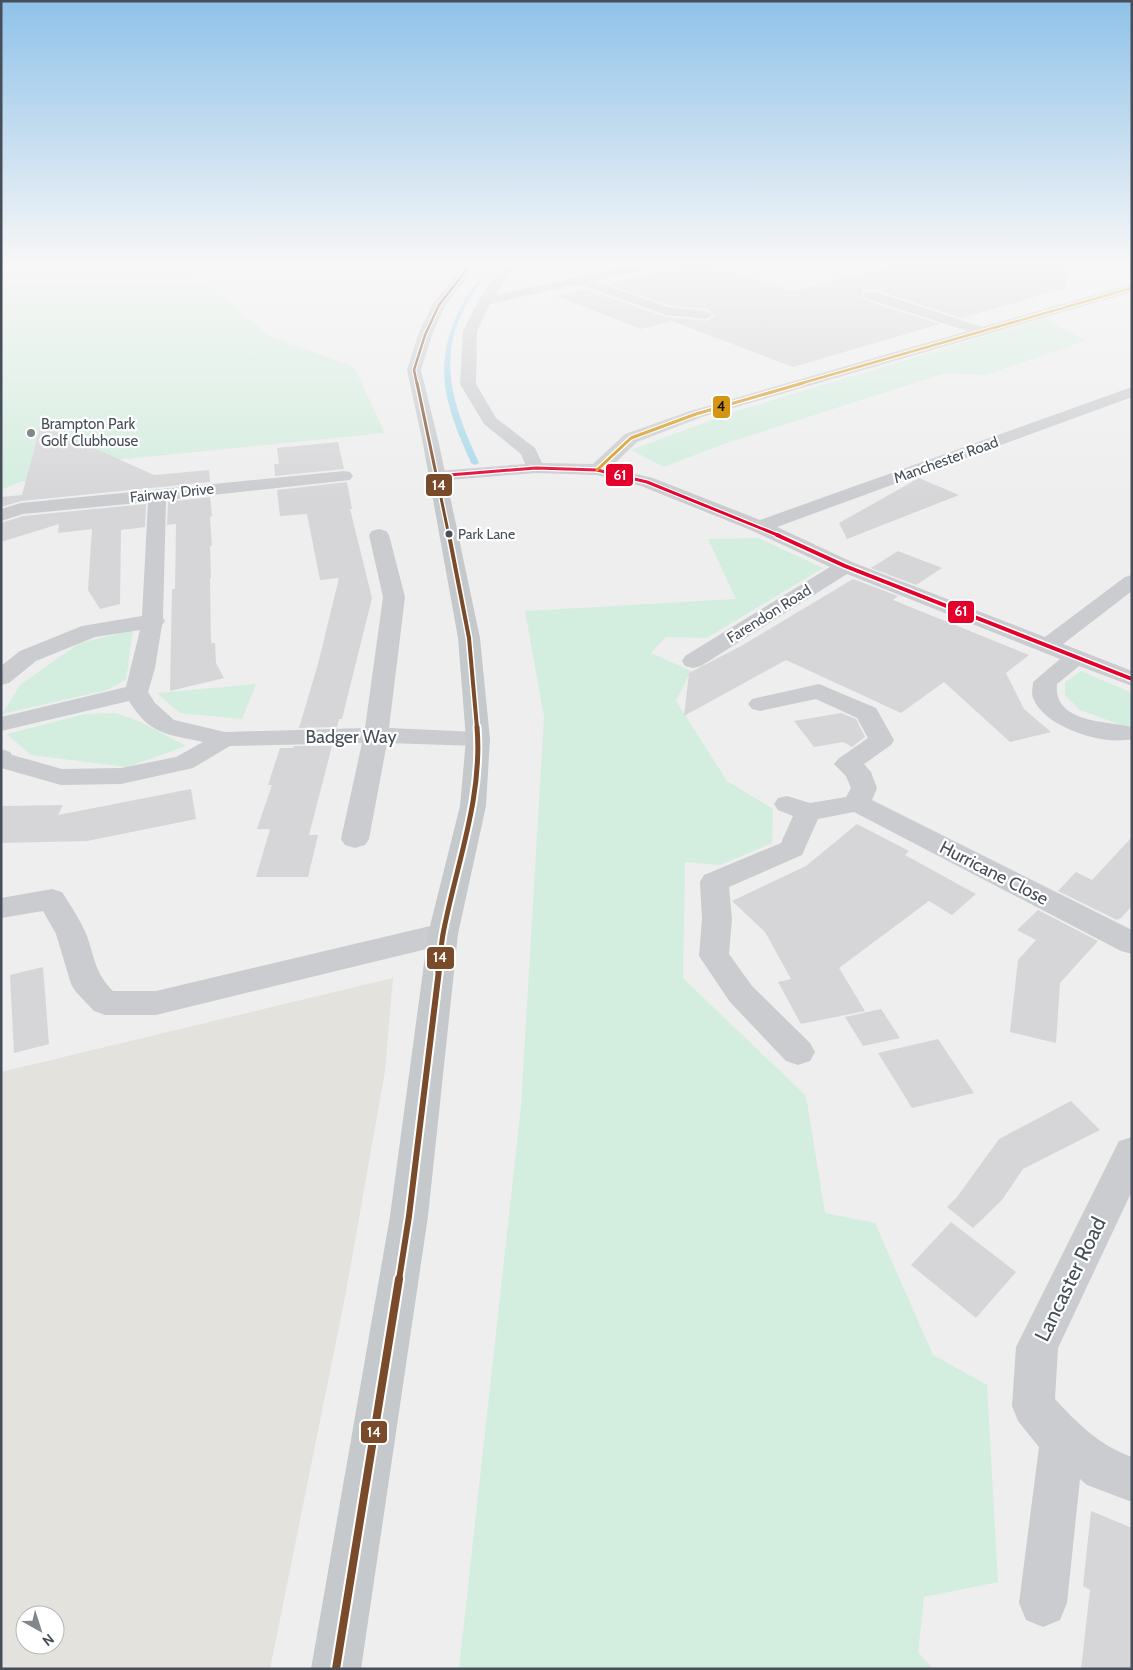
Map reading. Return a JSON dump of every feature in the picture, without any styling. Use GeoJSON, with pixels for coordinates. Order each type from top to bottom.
{"type":"FeatureCollection","features":[{"type":"Feature","properties":{"kind":"main road"},"geometry":{"type":"LineString","coordinates":[[336,1669],[409,1216],[443,934],[473,806],[478,739],[468,638],[437,476],[414,370],[423,342]]}},
{"type":"Feature","properties":{"kind":"street"},"geometry":{"type":"LineString","coordinates":[[470,342],[468,384],[490,421],[529,452],[536,468]]}},
{"type":"Feature","properties":{"kind":"street"},"geometry":{"type":"LineString","coordinates":[[597,470],[631,438],[696,414],[941,342]]}},
{"type":"Feature","properties":{"kind":"street","name":"Manchester Road"},"geometry":{"type":"LineString","coordinates":[[760,527],[1132,392]]}},
{"type":"Feature","properties":{"kind":"street"},"geometry":{"type":"LineString","coordinates":[[437,476],[536,468],[571,468],[597,470],[647,482],[760,527],[845,566],[1132,679]]}},
{"type":"Feature","properties":{"kind":"street","name":"Fairway Drive"},"geometry":{"type":"LineString","coordinates":[[1,515],[21,509],[344,476]]}},
{"type":"Feature","properties":{"kind":"street"},"geometry":{"type":"LineString","coordinates":[[1,724],[136,692],[145,667],[154,621],[157,495]]}},
{"type":"Feature","properties":{"kind":"street"},"geometry":{"type":"LineString","coordinates":[[355,840],[376,735],[394,597],[379,535]]}},
{"type":"Feature","properties":{"kind":"street","name":"Farendon Road"},"geometry":{"type":"LineString","coordinates":[[694,661],[845,566]]}},
{"type":"Feature","properties":{"kind":"street"},"geometry":{"type":"LineString","coordinates":[[1047,646],[1132,581]]}},
{"type":"Feature","properties":{"kind":"street"},"geometry":{"type":"LineString","coordinates":[[1,678],[28,656],[90,631],[154,621]]}},
{"type":"Feature","properties":{"kind":"street"},"geometry":{"type":"LineString","coordinates":[[1076,657],[1045,682],[1044,696],[1052,709],[1076,724],[1105,733],[1126,733]]}},
{"type":"Feature","properties":{"kind":"street"},"geometry":{"type":"LineString","coordinates":[[760,704],[819,691],[867,713],[882,740],[847,764],[858,772],[864,788],[857,803],[836,809],[798,808],[792,849],[714,882],[716,919],[714,956],[741,994],[798,1052]]}},
{"type":"Feature","properties":{"kind":"street","name":"Badger Way"},"geometry":{"type":"LineString","coordinates":[[136,692],[146,708],[166,726],[225,739],[376,735],[478,739]]}},
{"type":"Feature","properties":{"kind":"street","name":"Badger Way"},"geometry":{"type":"LineString","coordinates":[[1,757],[3,760],[61,777],[121,776],[184,763],[225,739]]}},
{"type":"Feature","properties":{"kind":"street","name":"Hurricane Close"},"geometry":{"type":"LineString","coordinates":[[857,803],[1132,944]]}},
{"type":"Feature","properties":{"kind":"street"},"geometry":{"type":"LineString","coordinates":[[1,908],[52,899],[71,934],[87,984],[105,1003],[156,1003],[443,934]]}},
{"type":"Feature","properties":{"kind":"street","name":"Lancaster Road"},"geometry":{"type":"LineString","coordinates":[[1132,1152],[1037,1347],[1033,1406],[1062,1440],[1103,1469],[1132,1480]]}},
{"type":"Feature","properties":{"kind":"street"},"geometry":{"type":"LineString","coordinates":[[1042,1603],[1062,1440]]}},
{"type":"Feature","properties":{"kind":"shaded area"},"geometry":{"type":"Polygon","coordinates":[[[393,978],[385,1071],[346,1292],[270,1669],[1,1669],[1,1072],[393,978]]]}},
{"type":"Feature","properties":{"kind":"green space"},"geometry":{"type":"Polygon","coordinates":[[[1,342],[286,342],[354,367],[385,433],[116,460],[20,482],[1,490],[1,342]]]}},
{"type":"Feature","properties":{"kind":"green space"},"geometry":{"type":"Polygon","coordinates":[[[966,342],[1083,342],[985,375],[945,373],[721,445],[664,467],[631,450],[733,412],[966,342]]]}},
{"type":"Feature","properties":{"kind":"green space"},"geometry":{"type":"Polygon","coordinates":[[[758,538],[823,568],[707,638],[666,637],[651,653],[691,671],[676,701],[727,781],[773,809],[772,843],[720,865],[685,862],[683,978],[806,1096],[825,1213],[875,1223],[933,1355],[987,1385],[998,1582],[924,1597],[918,1652],[933,1669],[459,1669],[521,1106],[544,717],[525,611],[736,599],[708,539],[758,538]]]}},
{"type":"Feature","properties":{"kind":"green space"},"geometry":{"type":"Polygon","coordinates":[[[133,630],[126,680],[107,690],[2,714],[21,684],[80,643],[133,630]]]}},
{"type":"Feature","properties":{"kind":"green space"},"geometry":{"type":"Polygon","coordinates":[[[1081,671],[1132,693],[1132,729],[1080,710],[1065,695],[1065,682],[1081,671]]]}},
{"type":"Feature","properties":{"kind":"green space"},"geometry":{"type":"Polygon","coordinates":[[[256,684],[242,719],[180,713],[157,693],[256,684]]]}},
{"type":"Feature","properties":{"kind":"green space"},"geometry":{"type":"Polygon","coordinates":[[[116,713],[139,721],[186,746],[127,767],[31,755],[7,734],[85,714],[116,713]]]}},
{"type":"Feature","properties":{"kind":"building"},"geometry":{"type":"Polygon","coordinates":[[[727,342],[879,342],[793,367],[727,342]]]}},
{"type":"Feature","properties":{"kind":"building"},"geometry":{"type":"Polygon","coordinates":[[[41,424],[154,475],[209,470],[210,482],[21,501],[1,507],[1,497],[22,495],[41,424]]]}},
{"type":"Feature","properties":{"kind":"building"},"geometry":{"type":"Polygon","coordinates":[[[338,442],[344,469],[275,476],[274,464],[279,464],[277,448],[338,442]]]}},
{"type":"Feature","properties":{"kind":"building"},"geometry":{"type":"Polygon","coordinates":[[[919,478],[959,495],[847,539],[839,523],[919,478]]]}},
{"type":"Feature","properties":{"kind":"building"},"geometry":{"type":"Polygon","coordinates":[[[347,482],[352,509],[350,509],[372,598],[342,719],[339,719],[337,727],[299,728],[318,664],[339,578],[320,580],[307,514],[280,516],[277,490],[347,482]]]}},
{"type":"Feature","properties":{"kind":"building"},"geometry":{"type":"Polygon","coordinates":[[[210,497],[212,516],[210,517],[212,546],[210,546],[211,643],[215,643],[216,663],[224,678],[170,691],[172,589],[175,589],[176,524],[167,525],[168,502],[210,497]]]}},
{"type":"Feature","properties":{"kind":"building"},"geometry":{"type":"Polygon","coordinates":[[[146,504],[145,527],[121,530],[120,604],[100,609],[88,590],[92,529],[58,533],[59,524],[1,542],[1,523],[23,516],[146,504]]]}},
{"type":"Feature","properties":{"kind":"building"},"geometry":{"type":"Polygon","coordinates":[[[898,551],[942,568],[916,585],[871,568],[898,551]]]}},
{"type":"Feature","properties":{"kind":"building"},"geometry":{"type":"Polygon","coordinates":[[[853,579],[898,596],[893,600],[1029,655],[1006,673],[1024,709],[1051,732],[1010,742],[944,682],[901,713],[786,660],[684,716],[689,673],[741,646],[853,579]]]}},
{"type":"Feature","properties":{"kind":"building"},"geometry":{"type":"Polygon","coordinates":[[[841,713],[856,719],[865,737],[852,747],[843,742],[814,747],[794,721],[841,713]]]}},
{"type":"Feature","properties":{"kind":"building"},"geometry":{"type":"Polygon","coordinates":[[[294,746],[332,746],[309,835],[318,835],[308,877],[256,877],[270,829],[257,829],[272,785],[268,785],[280,748],[293,748],[294,746]]]}},
{"type":"Feature","properties":{"kind":"building"},"geometry":{"type":"Polygon","coordinates":[[[191,789],[196,819],[87,841],[1,843],[1,806],[63,805],[58,815],[191,789]]]}},
{"type":"Feature","properties":{"kind":"building"},"geometry":{"type":"Polygon","coordinates":[[[857,824],[909,851],[905,855],[976,894],[952,915],[929,901],[839,968],[865,1011],[801,1024],[778,982],[791,979],[765,932],[732,901],[806,866],[857,824]]]}},
{"type":"Feature","properties":{"kind":"building"},"geometry":{"type":"Polygon","coordinates":[[[1132,837],[1132,906],[1121,918],[1117,920],[1058,891],[1076,872],[1092,880],[1132,837]]]}},
{"type":"Feature","properties":{"kind":"building"},"geometry":{"type":"Polygon","coordinates":[[[1038,910],[1098,941],[1060,983],[1056,1043],[1010,1032],[1018,960],[1036,940],[1017,930],[1038,910]]]}},
{"type":"Feature","properties":{"kind":"building"},"geometry":{"type":"Polygon","coordinates":[[[43,967],[49,1044],[14,1053],[10,975],[43,967]]]}},
{"type":"Feature","properties":{"kind":"building"},"geometry":{"type":"Polygon","coordinates":[[[881,1009],[900,1038],[863,1046],[845,1017],[881,1009]]]}},
{"type":"Feature","properties":{"kind":"building"},"geometry":{"type":"Polygon","coordinates":[[[938,1039],[974,1093],[912,1108],[878,1053],[938,1039]]]}},
{"type":"Feature","properties":{"kind":"building"},"geometry":{"type":"Polygon","coordinates":[[[1071,1101],[1100,1130],[1023,1169],[1002,1200],[973,1228],[947,1207],[957,1197],[999,1139],[1071,1101]]]}},
{"type":"Feature","properties":{"kind":"building"},"geometry":{"type":"Polygon","coordinates":[[[951,1222],[1016,1272],[976,1318],[911,1265],[951,1222]]]}},
{"type":"Feature","properties":{"kind":"building"},"geometry":{"type":"Polygon","coordinates":[[[1091,1511],[1132,1528],[1132,1669],[1081,1669],[1090,1590],[1083,1586],[1091,1511]]]}},
{"type":"Feature","properties":{"kind":"waterway"},"geometry":{"type":"LineString","coordinates":[[450,342],[448,383],[452,405],[475,463]]}},
{"type":"Feature","properties":{"kind":"transit line","name":"14"},"geometry":{"type":"LineString","coordinates":[[336,1669],[409,1216],[443,934],[473,806],[478,739],[469,638],[431,444],[414,370],[423,342]]}},
{"type":"Feature","properties":{"kind":"transit line","name":"4"},"geometry":{"type":"LineString","coordinates":[[597,470],[631,438],[696,414],[945,342]]}},
{"type":"Feature","properties":{"kind":"transit line","name":"61"},"geometry":{"type":"LineString","coordinates":[[437,476],[536,468],[571,468],[597,470],[647,482],[760,527],[845,566],[1132,679]]}},
{"type":"Feature","properties":{"kind":"place","name":"Brampton Park Golf Clubhouse"},"geometry":{"type":"Point","coordinates":[31,433]}},
{"type":"Feature","properties":{"kind":"place","name":"Park Lane"},"geometry":{"type":"Point","coordinates":[449,534]}}]}
